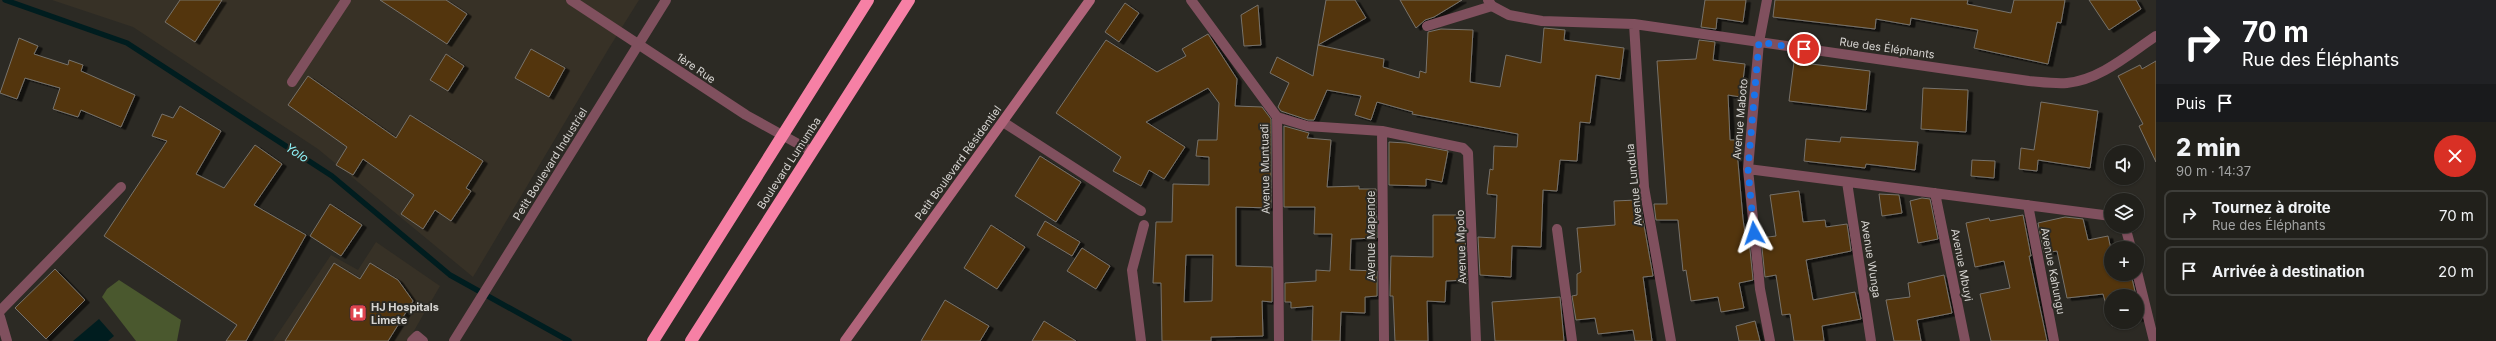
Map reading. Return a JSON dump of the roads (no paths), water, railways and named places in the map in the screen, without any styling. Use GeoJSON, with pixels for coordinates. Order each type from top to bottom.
{"type":"FeatureCollection","features":[{"type":"Feature","properties":{"kind":"highway","name":"Boulevard Lumumba"},"geometry":{"type":"LineString","coordinates":[[653,341],[868,0]]}},
{"type":"Feature","properties":{"kind":"highway","name":"Boulevard Lumumba"},"geometry":{"type":"LineString","coordinates":[[691,341],[908,0]]}},
{"type":"Feature","properties":{"kind":"street"},"geometry":{"type":"LineString","coordinates":[[292,82],[346,0]]}},
{"type":"Feature","properties":{"kind":"street","name":"1ère Rue"},"geometry":{"type":"LineString","coordinates":[[571,0],[746,115],[811,151]]}},
{"type":"Feature","properties":{"kind":"street","name":"Petit Boulevard Industriel"},"geometry":{"type":"LineString","coordinates":[[454,341],[666,0]]}},
{"type":"Feature","properties":{"kind":"street","name":"Petit Boulevard Résidentiel"},"geometry":{"type":"LineString","coordinates":[[845,341],[1090,0]]}},
{"type":"Feature","properties":{"kind":"street","name":"Avenue Muntuadi"},"geometry":{"type":"LineString","coordinates":[[1192,0],[1277,117],[1279,341]]}},
{"type":"Feature","properties":{"kind":"street","name":"Avenue Maboto"},"geometry":{"type":"LineString","coordinates":[[1767,0],[1759,42],[1748,169],[1760,289],[1770,341]]}},
{"type":"Feature","properties":{"kind":"street"},"geometry":{"type":"LineString","coordinates":[[1427,26],[1490,3]]}},
{"type":"Feature","properties":{"kind":"street","name":"Rue des Éléphants"},"geometry":{"type":"LineString","coordinates":[[1490,3],[1509,15],[1542,21],[1634,24],[2029,81],[2066,83],[2084,80],[2103,72],[2156,36]]}},
{"type":"Feature","properties":{"kind":"street","name":"Avenue Lundula"},"geometry":{"type":"LineString","coordinates":[[1634,24],[1644,187],[1671,341]]}},
{"type":"Feature","properties":{"kind":"street"},"geometry":{"type":"LineString","coordinates":[[1277,117],[1307,126],[1382,131]]}},
{"type":"Feature","properties":{"kind":"street"},"geometry":{"type":"LineString","coordinates":[[1003,122],[1141,211]]}},
{"type":"Feature","properties":{"kind":"street","name":"Avenue Mpolo"},"geometry":{"type":"LineString","coordinates":[[1382,131],[1463,148],[1468,153],[1476,341]]}},
{"type":"Feature","properties":{"kind":"street","name":"Avenue Mapende"},"geometry":{"type":"LineString","coordinates":[[1382,131],[1384,341]]}},
{"type":"Feature","properties":{"kind":"street"},"geometry":{"type":"LineString","coordinates":[[1748,169],[2104,215]]}},
{"type":"Feature","properties":{"kind":"street","name":"Avenue Wunga"},"geometry":{"type":"LineString","coordinates":[[1847,182],[1871,341]]}},
{"type":"Feature","properties":{"kind":"street"},"geometry":{"type":"LineString","coordinates":[[0,312],[121,187]]}},
{"type":"Feature","properties":{"kind":"street","name":"Avenue Mbuyi"},"geometry":{"type":"LineString","coordinates":[[1935,193],[1965,341]]}},
{"type":"Feature","properties":{"kind":"street","name":"Avenue Kahungu"},"geometry":{"type":"LineString","coordinates":[[2028,205],[2054,341]]}},
{"type":"Feature","properties":{"kind":"street"},"geometry":{"type":"LineString","coordinates":[[1141,341],[1132,270],[1144,225]]}},
{"type":"Feature","properties":{"kind":"street"},"geometry":{"type":"LineString","coordinates":[[1557,229],[1572,341]]}},
{"type":"Feature","properties":{"kind":"street"},"geometry":{"type":"LineString","coordinates":[[2139,281],[2154,341]]}},
{"type":"Feature","properties":{"kind":"street"},"geometry":{"type":"LineString","coordinates":[[0,317],[7,341]]}},
{"type":"Feature","properties":{"kind":"street"},"geometry":{"type":"LineString","coordinates":[[412,341],[417,336],[423,341]]}},
{"type":"Feature","properties":{"kind":"water"},"geometry":{"type":"Polygon","coordinates":[[[99,319],[114,336],[108,341],[73,341],[99,319]]]}},
{"type":"Feature","properties":{"kind":"waterway","name":"Yolo"},"geometry":{"type":"LineString","coordinates":[[5,0],[127,43],[332,176],[450,275],[569,341]]}},
{"type":"Feature","properties":{"kind":"place","name":"HJ Hospitals Limete"},"geometry":{"type":"Point","coordinates":[358,313]}}]}
